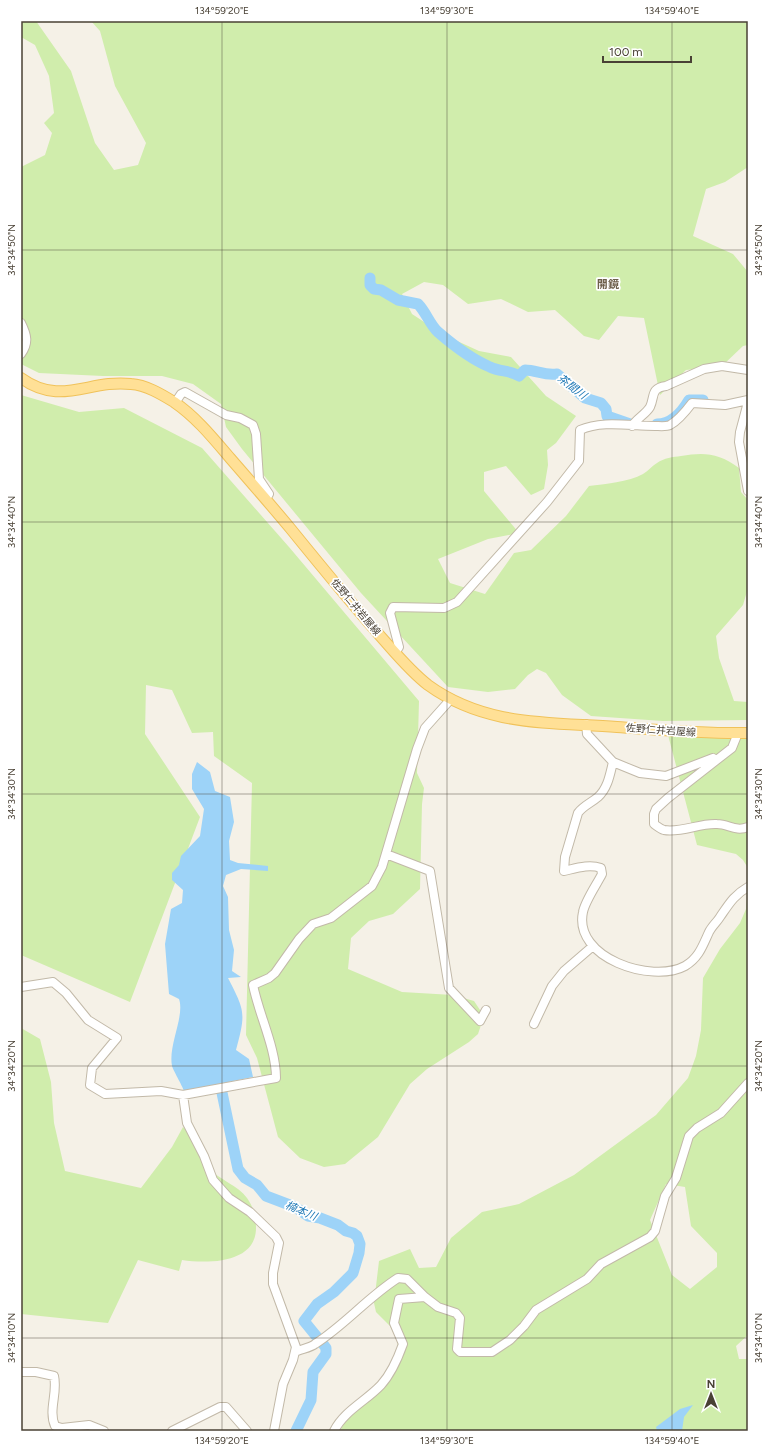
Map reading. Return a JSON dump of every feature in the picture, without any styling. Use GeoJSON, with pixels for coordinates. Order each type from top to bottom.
{"type":"FeatureCollection","features":[{"type":"Feature","properties":{"kind":"main road","name":"佐野仁井岩屋線"},"geometry":{"type":"LineString","coordinates":[[21,378],[39,389],[50,392],[73,391],[96,385],[131,384],[156,392],[175,403],[214,440],[266,499],[395,653],[416,675],[450,700],[476,711],[502,718],[527,722],[748,733]]}},
{"type":"Feature","properties":{"kind":"street"},"geometry":{"type":"LineString","coordinates":[[21,323],[26,333],[27,343],[21,354]]}},
{"type":"Feature","properties":{"kind":"street"},"geometry":{"type":"LineString","coordinates":[[634,424],[650,407],[652,395],[660,387],[666,386],[704,369],[722,366],[748,370]]}},
{"type":"Feature","properties":{"kind":"street"},"geometry":{"type":"LineString","coordinates":[[175,403],[181,394],[185,392],[226,415],[240,418],[253,425],[256,434],[259,479],[268,494],[266,499]]}},
{"type":"Feature","properties":{"kind":"street"},"geometry":{"type":"LineString","coordinates":[[395,653],[399,647],[390,613],[393,607],[444,608],[457,602],[546,502],[579,461],[580,430],[598,424],[669,426],[684,413],[692,403],[725,405],[748,401],[739,442],[748,491]]}},
{"type":"Feature","properties":{"kind":"street"},"geometry":{"type":"LineString","coordinates":[[21,987],[53,982],[66,993],[88,1020],[117,1038],[90,1072],[90,1085],[104,1094],[161,1091],[183,1095],[276,1078],[276,1065],[256,1001],[253,985],[270,978],[299,939],[313,924],[331,918],[372,886],[382,867],[417,749],[425,728],[450,700]]}},
{"type":"Feature","properties":{"kind":"street"},"geometry":{"type":"LineString","coordinates":[[586,724],[587,734],[614,762],[640,773],[666,776],[720,756]]}},
{"type":"Feature","properties":{"kind":"street"},"geometry":{"type":"LineString","coordinates":[[738,733],[732,748],[720,756],[660,806],[654,814],[654,824],[662,830],[708,824],[720,824],[732,829],[748,827]]}},
{"type":"Feature","properties":{"kind":"street"},"geometry":{"type":"LineString","coordinates":[[614,762],[602,793],[582,807],[578,813],[565,857],[564,871],[584,866],[596,866],[601,868],[602,874],[583,911],[586,936],[593,946],[607,957],[634,969],[665,972],[676,970],[693,960],[702,949],[710,930],[732,898],[748,887]]}},
{"type":"Feature","properties":{"kind":"street"},"geometry":{"type":"LineString","coordinates":[[386,854],[430,871],[449,988],[480,1021],[486,1010]]}},
{"type":"Feature","properties":{"kind":"street"},"geometry":{"type":"LineString","coordinates":[[534,1024],[552,986],[564,970],[593,946]]}},
{"type":"Feature","properties":{"kind":"street"},"geometry":{"type":"LineString","coordinates":[[295,1352],[314,1345],[352,1316],[380,1290],[398,1278],[407,1279],[425,1297],[438,1307],[456,1313],[460,1318],[457,1349],[460,1352],[492,1352],[515,1336],[536,1310],[587,1279],[601,1264],[650,1237],[655,1231],[665,1196],[676,1178],[689,1136],[697,1128],[721,1113],[748,1083]]}},
{"type":"Feature","properties":{"kind":"street"},"geometry":{"type":"LineString","coordinates":[[183,1095],[187,1123],[204,1156],[213,1180],[229,1198],[250,1212],[276,1237],[279,1243],[273,1273],[273,1284],[294,1339],[295,1352],[283,1384],[274,1431]]}},
{"type":"Feature","properties":{"kind":"street"},"geometry":{"type":"LineString","coordinates":[[334,1431],[343,1417],[381,1385],[399,1357],[403,1344],[394,1323],[399,1298],[425,1297]]}},
{"type":"Feature","properties":{"kind":"street"},"geometry":{"type":"LineString","coordinates":[[21,1372],[36,1372],[54,1376],[56,1383],[52,1418],[55,1426],[62,1428],[89,1425],[104,1431]]}},
{"type":"Feature","properties":{"kind":"street"},"geometry":{"type":"LineString","coordinates":[[172,1431],[220,1407],[226,1407],[246,1431]]}},
{"type":"Feature","properties":{"kind":"green space"},"geometry":{"type":"Polygon","coordinates":[[[21,21],[36,21],[71,71],[95,143],[114,170],[138,165],[146,143],[115,86],[100,31],[91,21],[748,21],[748,167],[725,182],[706,189],[693,236],[733,254],[748,272],[748,345],[743,346],[722,366],[686,370],[660,395],[644,318],[618,316],[599,340],[584,336],[555,310],[528,312],[501,299],[468,304],[443,285],[424,282],[402,294],[412,314],[444,335],[479,351],[511,357],[546,396],[576,416],[556,443],[547,450],[548,465],[544,489],[531,495],[506,466],[484,472],[484,491],[519,533],[488,539],[438,559],[450,583],[485,594],[514,553],[531,550],[566,516],[589,486],[631,479],[643,474],[655,464],[663,460],[672,457],[697,454],[711,455],[725,459],[739,468],[741,492],[748,500],[748,588],[743,605],[716,636],[719,658],[734,701],[748,702],[748,720],[663,721],[591,716],[562,695],[546,673],[537,669],[528,675],[515,689],[488,692],[448,687],[361,593],[242,449],[226,427],[221,404],[193,384],[162,376],[103,376],[39,373],[21,364],[21,167],[45,155],[52,133],[44,123],[54,113],[49,76],[35,45],[21,37],[21,21]]]}},
{"type":"Feature","properties":{"kind":"green space"},"geometry":{"type":"Polygon","coordinates":[[[21,395],[79,412],[124,408],[202,448],[289,547],[419,701],[417,773],[424,788],[422,804],[420,889],[393,914],[369,921],[351,938],[348,969],[402,992],[453,995],[474,1001],[480,1010],[481,1025],[478,1034],[469,1042],[427,1069],[410,1084],[378,1137],[345,1164],[324,1167],[300,1158],[278,1137],[257,1058],[246,1035],[252,783],[214,756],[213,732],[192,733],[172,690],[146,685],[145,734],[200,817],[130,1002],[21,955],[21,395]]]}},
{"type":"Feature","properties":{"kind":"green space"},"geometry":{"type":"Polygon","coordinates":[[[668,735],[748,737],[748,868],[743,860],[736,854],[697,845],[668,735]]]}},
{"type":"Feature","properties":{"kind":"green space"},"geometry":{"type":"Polygon","coordinates":[[[748,888],[748,1335],[736,1346],[739,1359],[748,1359],[748,1431],[340,1431],[354,1404],[378,1383],[396,1355],[398,1342],[390,1326],[376,1312],[374,1303],[379,1261],[410,1249],[419,1268],[436,1267],[451,1238],[482,1212],[519,1204],[574,1175],[656,1115],[688,1078],[696,1056],[701,1030],[703,978],[720,949],[740,923],[746,909],[748,888]],[[666,1184],[650,1220],[672,1275],[690,1289],[717,1267],[717,1253],[691,1226],[685,1187],[666,1184]]]}},
{"type":"Feature","properties":{"kind":"green space"},"geometry":{"type":"Polygon","coordinates":[[[21,1028],[40,1039],[51,1082],[54,1123],[65,1171],[141,1188],[172,1147],[183,1127],[188,1132],[209,1168],[243,1193],[251,1204],[254,1212],[256,1227],[254,1239],[249,1248],[240,1254],[218,1261],[205,1262],[182,1260],[179,1271],[138,1260],[108,1323],[21,1314],[21,1028]]]}},
{"type":"Feature","properties":{"kind":"water"},"geometry":{"type":"Polygon","coordinates":[[[197,762],[210,772],[215,791],[230,797],[234,822],[229,841],[230,860],[238,863],[268,866],[268,871],[241,869],[226,875],[223,886],[228,897],[229,930],[234,950],[232,971],[241,977],[228,978],[238,998],[242,1012],[241,1028],[236,1050],[249,1059],[253,1077],[184,1091],[172,1066],[172,1049],[180,1014],[180,1006],[179,999],[169,994],[165,944],[171,909],[182,903],[183,890],[172,880],[172,873],[179,865],[181,856],[200,836],[204,809],[192,789],[192,774],[197,762]]]}},
{"type":"Feature","properties":{"kind":"water"},"geometry":{"type":"Polygon","coordinates":[[[693,1405],[684,1417],[682,1431],[657,1431],[656,1427],[680,1409],[693,1405]]]}},
{"type":"Feature","properties":{"kind":"waterway","name":"茶間川"},"geometry":{"type":"LineString","coordinates":[[370,278],[370,285],[374,289],[381,290],[398,300],[418,304],[438,332],[456,347],[483,364],[494,369],[519,376],[525,370],[557,374],[585,398],[601,403],[606,409],[607,416],[630,424]]}},
{"type":"Feature","properties":{"kind":"waterway","name":"茶間川"},"geometry":{"type":"LineString","coordinates":[[657,424],[671,420],[683,409],[689,400],[703,400]]}},
{"type":"Feature","properties":{"kind":"waterway","name":"楠本川"},"geometry":{"type":"LineString","coordinates":[[217,1069],[238,1169],[245,1178],[257,1185],[266,1196],[295,1207],[308,1216],[320,1218],[353,1233],[357,1236],[360,1244],[353,1273],[334,1292],[317,1304],[304,1321],[317,1337]]}},
{"type":"Feature","properties":{"kind":"waterway","name":"楠本川"},"geometry":{"type":"LineString","coordinates":[[296,1431],[311,1400],[313,1372],[326,1354],[326,1348],[323,1344]]}},
{"type":"Feature","properties":{"kind":"district","name":"開鏡"},"geometry":{"type":"Point","coordinates":[608,284]}}]}
